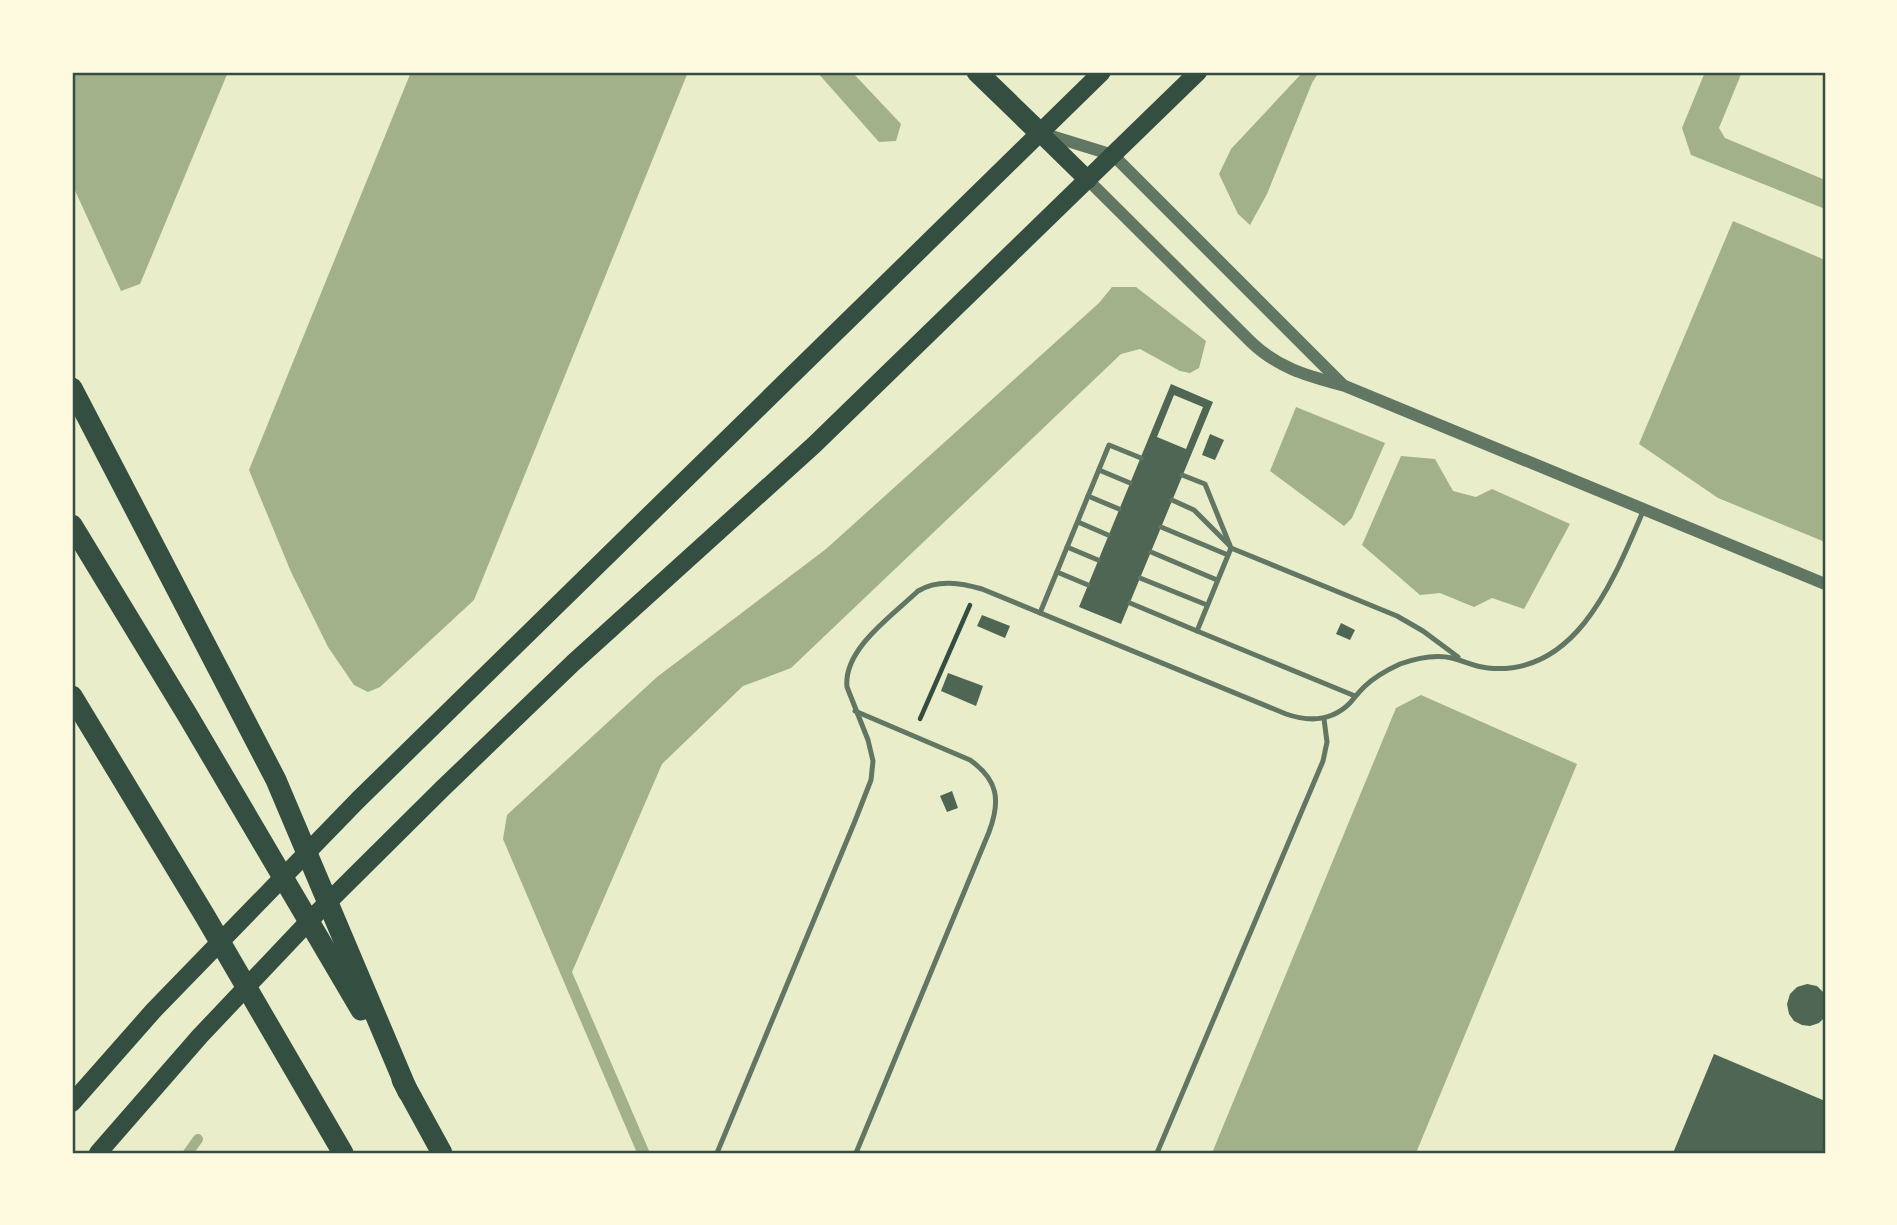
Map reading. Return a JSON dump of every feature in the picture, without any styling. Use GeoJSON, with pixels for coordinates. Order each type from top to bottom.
{"type":"FeatureCollection","features":[{"type":"Feature","properties":{"kind":"highway"},"geometry":{"type":"LineString","coordinates":[[977,72],[1040,133]]}},
{"type":"Feature","properties":{"kind":"highway"},"geometry":{"type":"LineString","coordinates":[[72,388],[276,780],[408,1092]]}},
{"type":"Feature","properties":{"kind":"highway"},"geometry":{"type":"LineString","coordinates":[[72,525],[269,851],[442,1153]]}},
{"type":"Feature","properties":{"kind":"highway"},"geometry":{"type":"LineString","coordinates":[[72,696],[205,916],[343,1153]]}},
{"type":"Feature","properties":{"kind":"main road"},"geometry":{"type":"LineString","coordinates":[[72,1103],[162,1002],[358,800],[1102,72]]}},
{"type":"Feature","properties":{"kind":"main road"},"geometry":{"type":"LineString","coordinates":[[98,1153],[200,1036],[310,920],[442,789],[573,663],[814,445],[1198,72]]}},
{"type":"Feature","properties":{"kind":"main road"},"geometry":{"type":"LineString","coordinates":[[1040,133],[1088,180]]}},
{"type":"Feature","properties":{"kind":"street"},"geometry":{"type":"LineString","coordinates":[[1040,133],[1113,155],[1345,386]]}},
{"type":"Feature","properties":{"kind":"street"},"geometry":{"type":"LineString","coordinates":[[1088,180],[1259,350],[1287,368],[1345,386],[1825,584]]}},
{"type":"Feature","properties":{"kind":"lane"},"geometry":{"type":"LineString","coordinates":[[1040,613],[1109,444],[1141,458]]}},
{"type":"Feature","properties":{"kind":"lane"},"geometry":{"type":"LineString","coordinates":[[1099,470],[1130,483]]}},
{"type":"Feature","properties":{"kind":"lane"},"geometry":{"type":"LineString","coordinates":[[1182,475],[1205,484],[1231,548],[1197,631]]}},
{"type":"Feature","properties":{"kind":"lane"},"geometry":{"type":"LineString","coordinates":[[1088,496],[1119,509]]}},
{"type":"Feature","properties":{"kind":"lane"},"geometry":{"type":"LineString","coordinates":[[1172,500],[1194,510],[1231,548],[1397,616],[1423,631],[1463,661]]}},
{"type":"Feature","properties":{"kind":"lane"},"geometry":{"type":"LineString","coordinates":[[717,1153],[873,773],[872,754],[847,687],[850,662],[863,643],[922,589],[954,583],[978,588],[1286,714],[1302,719],[1324,719],[1344,708],[1372,680],[1404,663],[1433,656],[1488,668],[1503,668],[1520,666],[1544,657],[1563,644],[1589,619],[1606,592],[1644,509]]}},
{"type":"Feature","properties":{"kind":"lane"},"geometry":{"type":"LineString","coordinates":[[1077,522],[1108,535]]}},
{"type":"Feature","properties":{"kind":"lane"},"geometry":{"type":"LineString","coordinates":[[1161,527],[1228,555]]}},
{"type":"Feature","properties":{"kind":"lane"},"geometry":{"type":"LineString","coordinates":[[1067,547],[1098,560]]}},
{"type":"Feature","properties":{"kind":"lane"},"geometry":{"type":"LineString","coordinates":[[1151,552],[1217,580]]}},
{"type":"Feature","properties":{"kind":"lane"},"geometry":{"type":"LineString","coordinates":[[1057,572],[1088,585]]}},
{"type":"Feature","properties":{"kind":"lane"},"geometry":{"type":"LineString","coordinates":[[1140,578],[1207,606]]}},
{"type":"Feature","properties":{"kind":"lane"},"geometry":{"type":"LineString","coordinates":[[1130,603],[1355,696]]}},
{"type":"Feature","properties":{"kind":"lane"},"geometry":{"type":"LineString","coordinates":[[855,711],[970,760],[991,781],[996,797],[989,832],[856,1153]]}},
{"type":"Feature","properties":{"kind":"lane"},"geometry":{"type":"LineString","coordinates":[[1157,1153],[1324,761],[1327,742],[1324,719]]}},
{"type":"Feature","properties":{"kind":"path"},"geometry":{"type":"LineString","coordinates":[[912,736],[978,588]]}},
{"type":"Feature","properties":{"kind":"shaded area"},"geometry":{"type":"Polygon","coordinates":[[[72,72],[228,72],[140,284],[121,291],[72,184],[72,72]]]}},
{"type":"Feature","properties":{"kind":"shaded area"},"geometry":{"type":"Polygon","coordinates":[[[411,72],[688,72],[474,600],[380,687],[368,692],[354,685],[328,647],[291,572],[249,470],[411,72]]]}},
{"type":"Feature","properties":{"kind":"shaded area"},"geometry":{"type":"Polygon","coordinates":[[[817,72],[852,72],[901,124],[896,141],[879,142],[817,72]]]}},
{"type":"Feature","properties":{"kind":"shaded area"},"geometry":{"type":"Polygon","coordinates":[[[1303,72],[1319,72],[1312,83],[1267,194],[1250,225],[1238,214],[1219,174],[1231,149],[1303,72]]]}},
{"type":"Feature","properties":{"kind":"shaded area"},"geometry":{"type":"Polygon","coordinates":[[[1705,72],[1742,72],[1719,128],[1725,138],[1825,180],[1825,209],[1691,155],[1682,128],[1705,72]]]}},
{"type":"Feature","properties":{"kind":"shaded area"},"geometry":{"type":"Polygon","coordinates":[[[1733,221],[1825,260],[1825,542],[1718,498],[1639,444],[1733,221]]]}},
{"type":"Feature","properties":{"kind":"shaded area"},"geometry":{"type":"Polygon","coordinates":[[[1112,287],[1136,287],[1206,341],[1199,368],[1190,373],[1180,371],[1140,349],[1121,354],[791,668],[743,686],[662,764],[572,972],[650,1153],[637,1153],[503,839],[507,815],[657,677],[826,549],[1099,303],[1112,287]]]}},
{"type":"Feature","properties":{"kind":"shaded area"},"geometry":{"type":"Polygon","coordinates":[[[1296,407],[1385,443],[1352,518],[1344,526],[1270,471],[1296,407]]]}},
{"type":"Feature","properties":{"kind":"shaded area"},"geometry":{"type":"Polygon","coordinates":[[[1401,456],[1435,459],[1453,491],[1476,497],[1492,489],[1570,524],[1524,609],[1492,598],[1474,607],[1440,593],[1420,595],[1362,545],[1401,456]]]}},
{"type":"Feature","properties":{"kind":"shaded area"},"geometry":{"type":"Polygon","coordinates":[[[1421,695],[1577,764],[1416,1153],[1212,1153],[1396,708],[1421,695]]]}},
{"type":"Feature","properties":{"kind":"building"},"geometry":{"type":"Polygon","coordinates":[[[1171,384],[1213,402],[1121,624],[1079,607],[1171,384]],[[1174,395],[1157,437],[1186,449],[1203,407],[1174,395]]]}},
{"type":"Feature","properties":{"kind":"building"},"geometry":{"type":"Polygon","coordinates":[[[1210,434],[1224,440],[1215,460],[1202,455],[1210,434]]]}},
{"type":"Feature","properties":{"kind":"building"},"geometry":{"type":"Polygon","coordinates":[[[982,615],[1010,626],[1005,638],[977,626],[982,615]]]}},
{"type":"Feature","properties":{"kind":"building"},"geometry":{"type":"Polygon","coordinates":[[[1341,623],[1355,630],[1350,640],[1336,634],[1341,623]]]}},
{"type":"Feature","properties":{"kind":"building"},"geometry":{"type":"Polygon","coordinates":[[[948,673],[983,686],[976,706],[941,691],[948,673]]]}},
{"type":"Feature","properties":{"kind":"building"},"geometry":{"type":"Polygon","coordinates":[[[952,791],[958,808],[947,812],[940,796],[952,791]]]}},
{"type":"Feature","properties":{"kind":"building"},"geometry":{"type":"Polygon","coordinates":[[[1807,984],[1817,986],[1825,994],[1825,1017],[1810,1026],[1794,1021],[1787,1004],[1790,994],[1797,987],[1807,984]]]}},
{"type":"Feature","properties":{"kind":"building"},"geometry":{"type":"Polygon","coordinates":[[[1714,1054],[1825,1101],[1825,1153],[1673,1153],[1714,1054]]]}},
{"type":"Feature","properties":{"kind":"waterway"},"geometry":{"type":"LineString","coordinates":[[188,1153],[198,1139]]}}]}
